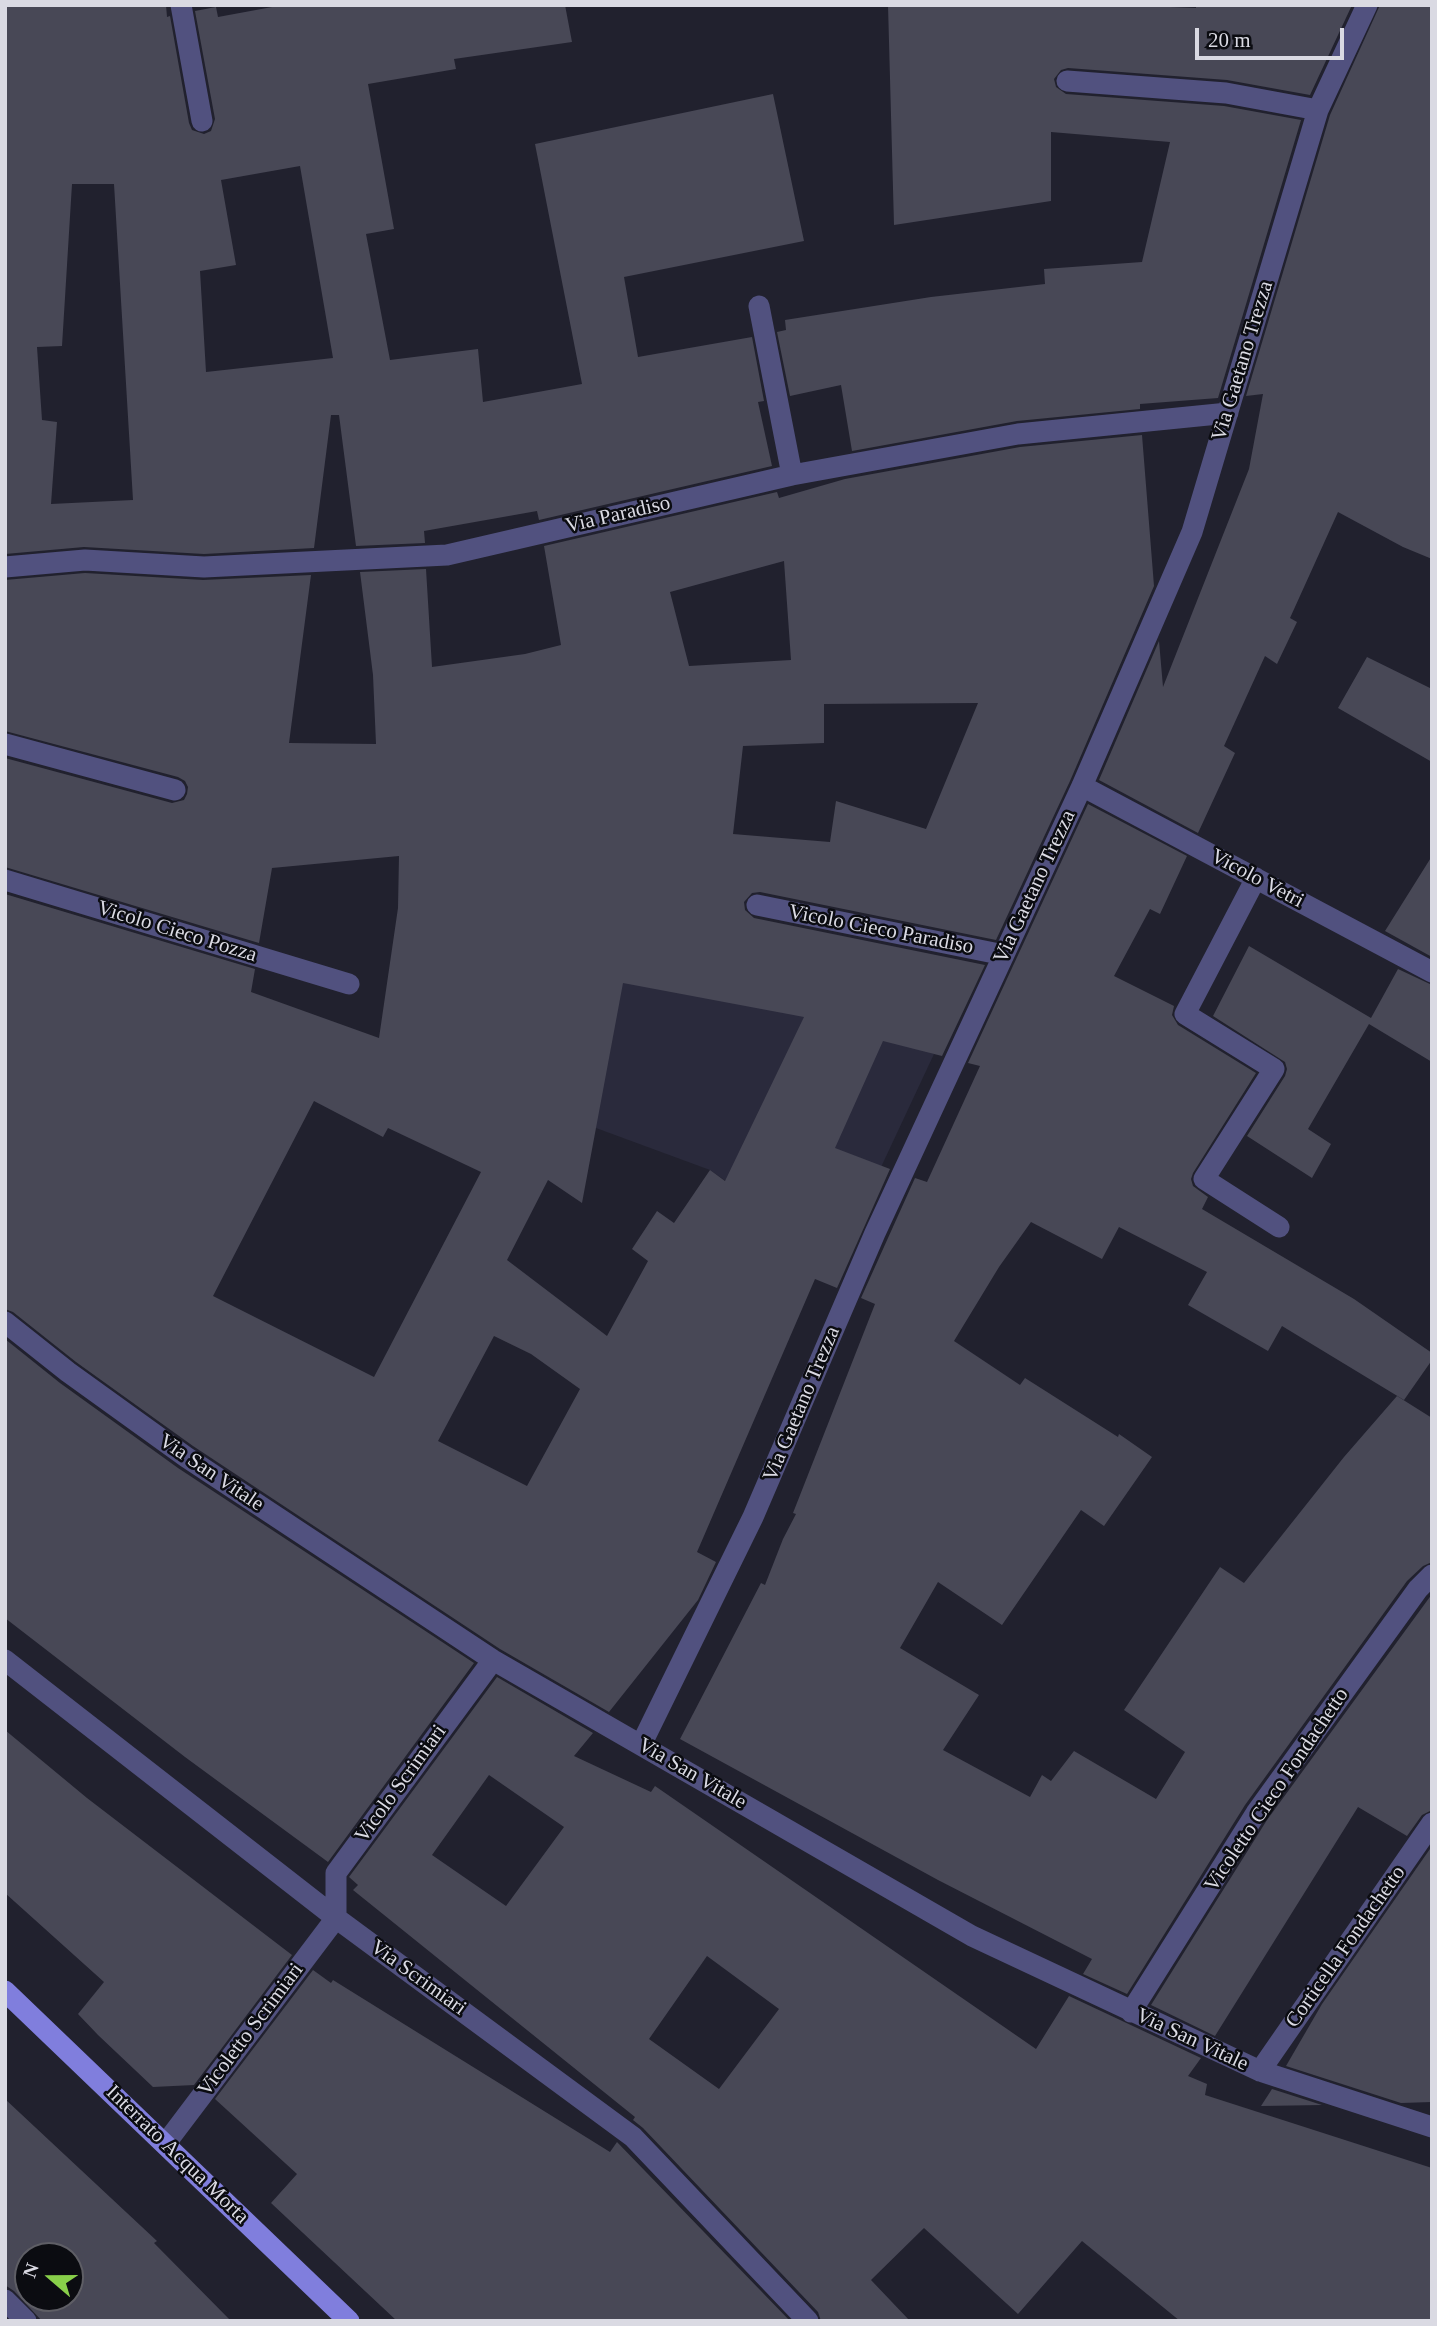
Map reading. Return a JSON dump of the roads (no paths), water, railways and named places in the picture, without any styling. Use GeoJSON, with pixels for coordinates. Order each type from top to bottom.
{"type":"FeatureCollection","features":[{"type":"Feature","properties":{"kind":"main road","name":"Interrato Acqua Morta"},"geometry":{"type":"LineString","coordinates":[[5,1991],[349,2321]]}},
{"type":"Feature","properties":{"kind":"street"},"geometry":{"type":"LineString","coordinates":[[181,5],[202,121]]}},
{"type":"Feature","properties":{"kind":"street","name":"Via Gaetano Trezza"},"geometry":{"type":"LineString","coordinates":[[641,1745],[753,1517],[875,1233],[1082,786],[1192,532],[1318,110],[1367,5]]}},
{"type":"Feature","properties":{"kind":"street"},"geometry":{"type":"LineString","coordinates":[[1067,81],[1226,93],[1318,110]]}},
{"type":"Feature","properties":{"kind":"street"},"geometry":{"type":"LineString","coordinates":[[759,306],[792,475]]}},
{"type":"Feature","properties":{"kind":"street","name":"Via Paradiso"},"geometry":{"type":"LineString","coordinates":[[5,568],[85,560],[204,567],[447,555],[792,475],[1018,434],[1228,413]]}},
{"type":"Feature","properties":{"kind":"street"},"geometry":{"type":"LineString","coordinates":[[5,744],[175,790]]}},
{"type":"Feature","properties":{"kind":"street","name":"Vicolo Vetri"},"geometry":{"type":"LineString","coordinates":[[1082,786],[1432,972]]}},
{"type":"Feature","properties":{"kind":"street"},"geometry":{"type":"LineString","coordinates":[[1256,878],[1185,1014],[1274,1069],[1203,1179],[1279,1227]]}},
{"type":"Feature","properties":{"kind":"street","name":"Vicolo Cieco Pozza"},"geometry":{"type":"LineString","coordinates":[[5,880],[349,984]]}},
{"type":"Feature","properties":{"kind":"street","name":"Vicolo Cieco Paradiso"},"geometry":{"type":"LineString","coordinates":[[757,905],[1004,954]]}},
{"type":"Feature","properties":{"kind":"street","name":"Via San Vitale"},"geometry":{"type":"LineString","coordinates":[[5,1322],[68,1372],[186,1457],[494,1660],[972,1936],[1260,2071],[1432,2127]]}},
{"type":"Feature","properties":{"kind":"street","name":"Vicoletto Cieco Fondachetto"},"geometry":{"type":"LineString","coordinates":[[1132,2012],[1256,1813],[1418,1589],[1432,1575]]}},
{"type":"Feature","properties":{"kind":"street","name":"Via Scrimiari"},"geometry":{"type":"LineString","coordinates":[[5,1660],[337,1918],[633,2137],[808,2321]]}},
{"type":"Feature","properties":{"kind":"street","name":"Vicolo Scrimiari"},"geometry":{"type":"LineString","coordinates":[[337,1918],[336,1873],[494,1660]]}},
{"type":"Feature","properties":{"kind":"street","name":"Corticella Fondachetto"},"geometry":{"type":"LineString","coordinates":[[1260,2071],[1432,1823]]}},
{"type":"Feature","properties":{"kind":"street","name":"Vicoletto Scrimiari"},"geometry":{"type":"LineString","coordinates":[[166,2143],[337,1918]]}},
{"type":"Feature","properties":{"kind":"street"},"geometry":{"type":"LineString","coordinates":[[5,2300],[26,2321]]}}]}
